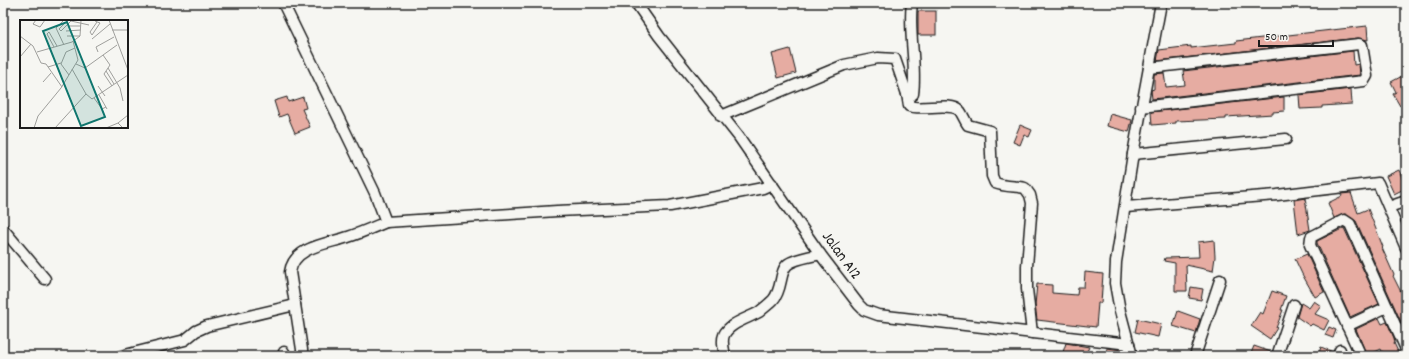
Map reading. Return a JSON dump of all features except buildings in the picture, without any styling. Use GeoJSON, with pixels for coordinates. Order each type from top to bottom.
{"type":"FeatureCollection","features":[{"type":"Feature","properties":{"kind":"street"},"geometry":{"type":"LineString","coordinates":[[283,3],[375,193],[386,222]]}},
{"type":"Feature","properties":{"kind":"street","name":"Jalan A12"},"geometry":{"type":"LineString","coordinates":[[636,3],[659,36],[739,137],[820,254],[864,310],[871,313],[1129,344]]}},
{"type":"Feature","properties":{"kind":"street"},"geometry":{"type":"LineString","coordinates":[[907,94],[910,96],[913,94],[915,81],[911,24],[912,3]]}},
{"type":"Feature","properties":{"kind":"street"},"geometry":{"type":"LineString","coordinates":[[1132,356],[1120,311],[1115,283],[1116,262],[1141,107],[1161,3]]}},
{"type":"Feature","properties":{"kind":"street"},"geometry":{"type":"LineString","coordinates":[[1141,107],[1364,81],[1367,76],[1362,46],[1359,44],[1149,68]]}},
{"type":"Feature","properties":{"kind":"street"},"geometry":{"type":"LineString","coordinates":[[721,116],[844,64],[878,58],[895,59],[907,94],[909,106],[954,107],[960,111],[968,125],[990,131],[992,176],[995,183],[1002,186],[1025,188],[1030,195],[1032,203],[1027,266],[1029,313],[1032,333]]}},
{"type":"Feature","properties":{"kind":"street"},"geometry":{"type":"LineString","coordinates":[[1133,154],[1286,139]]}},
{"type":"Feature","properties":{"kind":"street"},"geometry":{"type":"LineString","coordinates":[[1126,207],[1277,195],[1378,183],[1406,248]]}},
{"type":"Feature","properties":{"kind":"street"},"geometry":{"type":"LineString","coordinates":[[303,356],[290,272],[291,265],[300,255],[310,249],[386,222],[557,210],[670,206],[763,188],[772,184]]}},
{"type":"Feature","properties":{"kind":"street"},"geometry":{"type":"LineString","coordinates":[[1388,207],[1406,201]]}},
{"type":"Feature","properties":{"kind":"street"},"geometry":{"type":"LineString","coordinates":[[1361,356],[1310,245],[1311,237],[1344,220],[1350,224],[1406,349]]}},
{"type":"Feature","properties":{"kind":"street"},"geometry":{"type":"LineString","coordinates":[[3,229],[45,279]]}},
{"type":"Feature","properties":{"kind":"street"},"geometry":{"type":"LineString","coordinates":[[725,356],[723,345],[724,334],[731,326],[759,312],[773,300],[778,294],[784,269],[787,265],[793,261],[820,254]]}},
{"type":"Feature","properties":{"kind":"street"},"geometry":{"type":"LineString","coordinates":[[1195,356],[1220,280]]}},
{"type":"Feature","properties":{"kind":"street"},"geometry":{"type":"LineString","coordinates":[[121,356],[185,340],[196,331],[207,326],[295,305]]}},
{"type":"Feature","properties":{"kind":"street"},"geometry":{"type":"LineString","coordinates":[[1277,356],[1294,305]]}},
{"type":"Feature","properties":{"kind":"street"},"geometry":{"type":"LineString","coordinates":[[1347,326],[1387,307]]}}]}
